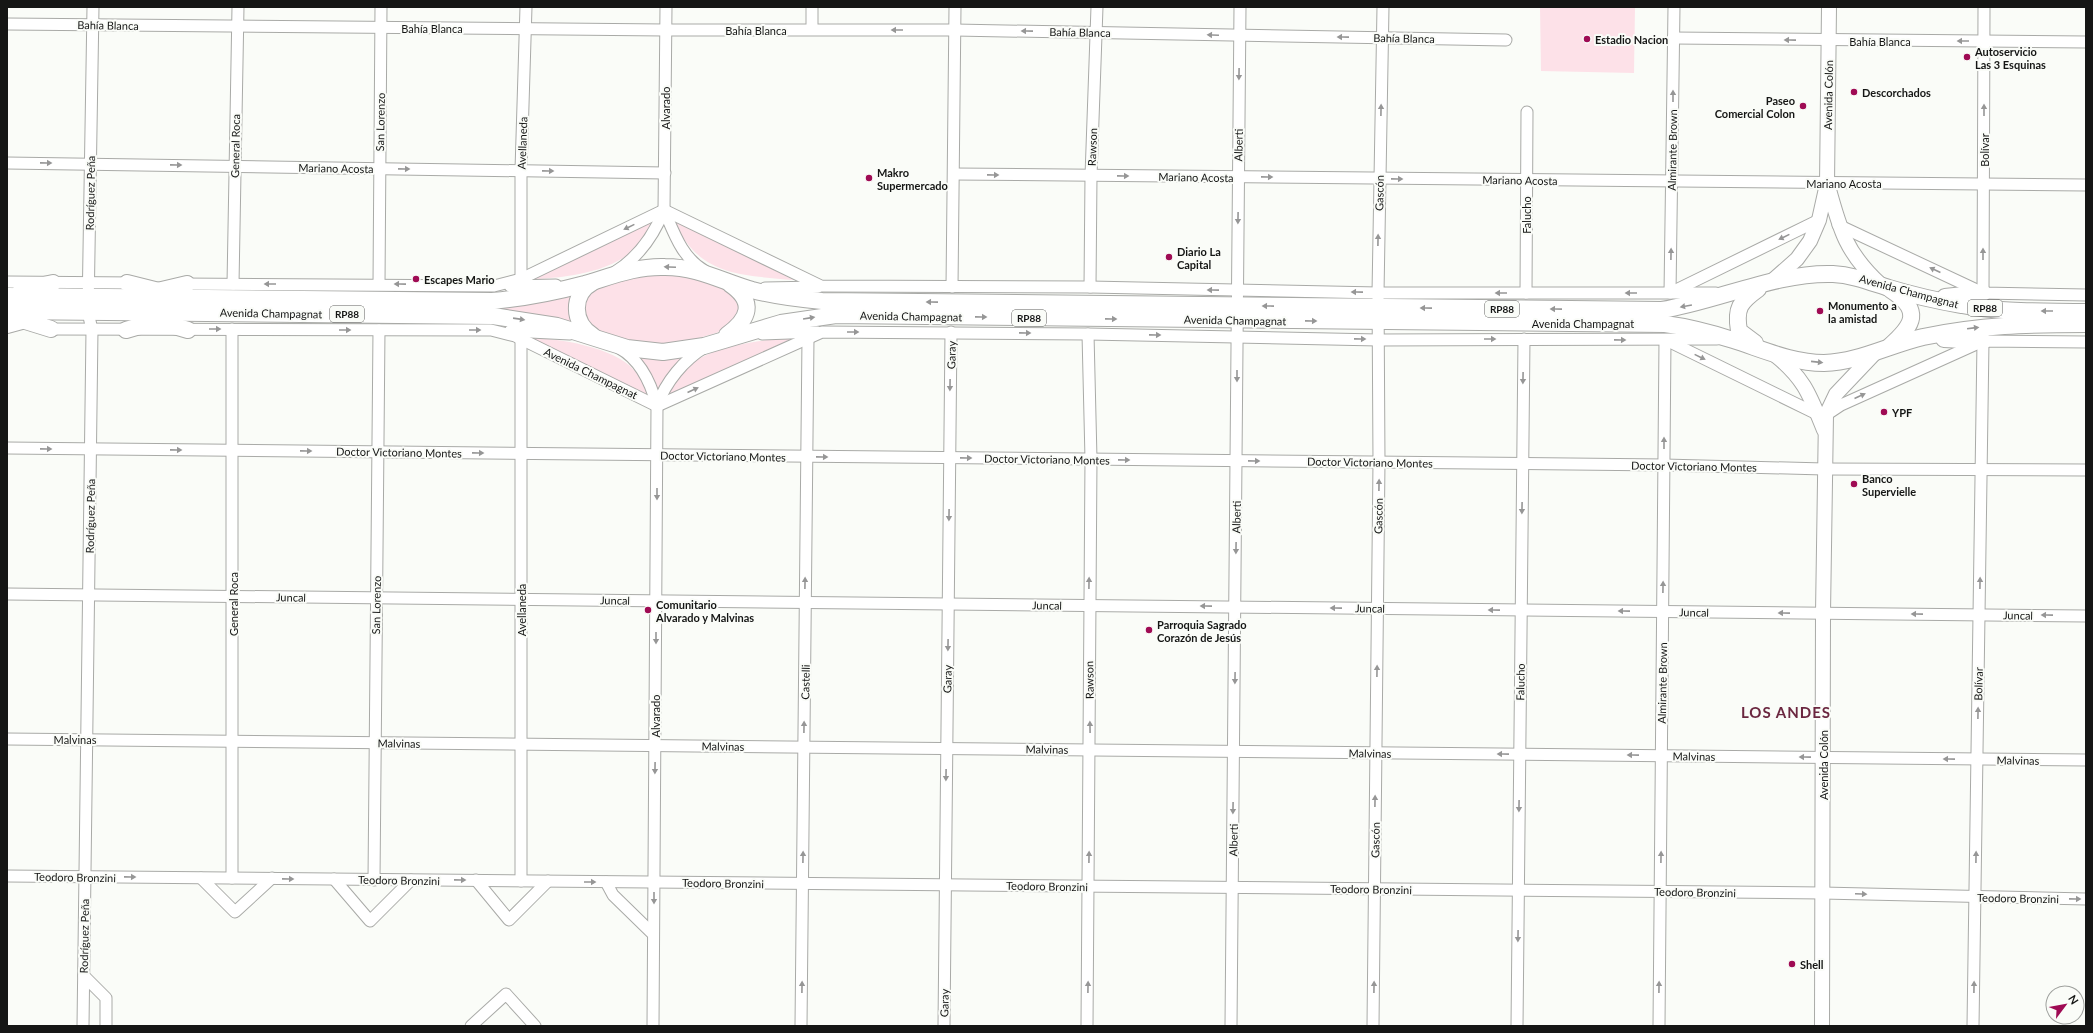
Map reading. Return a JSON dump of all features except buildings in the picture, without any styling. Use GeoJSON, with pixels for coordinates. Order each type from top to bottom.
{"type":"FeatureCollection","features":[{"type":"Feature","properties":{"kind":"highway","name":"Avenida Champagnat"},"geometry":{"type":"LineString","coordinates":[[88,297],[127,313],[187,298],[492,301],[524,298],[581,285],[634,269],[664,267],[693,269],[742,286],[774,295],[822,301],[1662,310],[1692,305],[1768,284],[1808,275],[1832,274],[1856,277],[1884,286],[1932,298],[1994,310],[2086,312]]}},
{"type":"Feature","properties":{"kind":"highway","name":"RP88"},"geometry":{"type":"LineString","coordinates":[[715,276],[741,292],[746,302],[747,312],[740,325],[715,342]]}},
{"type":"Feature","properties":{"kind":"highway","name":"RP88"},"geometry":{"type":"LineString","coordinates":[[600,279],[583,289],[577,300],[576,307],[578,319],[583,327],[592,335],[608,343]]}},
{"type":"Feature","properties":{"kind":"highway","name":"Avenida Colón"},"geometry":{"type":"LineString","coordinates":[[1768,284],[1742,301],[1736,316],[1739,331],[1769,352]]}},
{"type":"Feature","properties":{"kind":"highway","name":"Avenida Colón"},"geometry":{"type":"LineString","coordinates":[[1880,351],[1910,326],[1912,317],[1904,300],[1884,286]]}},
{"type":"Feature","properties":{"kind":"highway","name":"Avenida Champagnat"},"geometry":{"type":"LineString","coordinates":[[10,292],[52,297],[88,297],[128,290],[187,298],[493,316],[542,322],[608,343],[638,350],[663,352],[690,349],[781,323],[836,315],[1237,305]]}},
{"type":"Feature","properties":{"kind":"highway"},"geometry":{"type":"LineString","coordinates":[[128,290],[158,291],[187,298]]}},
{"type":"Feature","properties":{"kind":"highway"},"geometry":{"type":"LineString","coordinates":[[1932,298],[1983,293]]}},
{"type":"Feature","properties":{"kind":"highway","name":"Avenida Champagnat"},"geometry":{"type":"LineString","coordinates":[[7,311],[52,297]]}},
{"type":"Feature","properties":{"kind":"highway"},"geometry":{"type":"LineString","coordinates":[[7,325],[25,321],[52,297]]}},
{"type":"Feature","properties":{"kind":"highway"},"geometry":{"type":"LineString","coordinates":[[126,330],[157,321],[187,298]]}},
{"type":"Feature","properties":{"kind":"highway","name":"Avenida Champagnat"},"geometry":{"type":"LineString","coordinates":[[1378,307],[1665,324],[1732,339],[1794,359],[1822,363],[1839,362],[1921,338],[1995,325],[2086,324]]}},
{"type":"Feature","properties":{"kind":"highway"},"geometry":{"type":"LineString","coordinates":[[127,313],[188,330]]}},
{"type":"Feature","properties":{"kind":"highway"},"geometry":{"type":"LineString","coordinates":[[7,315],[50,329]]}},
{"type":"Feature","properties":{"kind":"highway"},"geometry":{"type":"LineString","coordinates":[[1921,338],[1983,341]]}},
{"type":"Feature","properties":{"kind":"main road","name":"Avenida Colón"},"geometry":{"type":"LineString","coordinates":[[1768,284],[1798,259],[1810,241],[1819,220],[1827,184],[1829,7]]}},
{"type":"Feature","properties":{"kind":"main road","name":"Avenida Colón"},"geometry":{"type":"LineString","coordinates":[[1827,184],[1838,225],[1850,251],[1863,268],[1884,286]]}},
{"type":"Feature","properties":{"kind":"main road","name":"Avenida Colón"},"geometry":{"type":"LineString","coordinates":[[1822,415],[1836,394],[1880,351]]}},
{"type":"Feature","properties":{"kind":"main road","name":"Avenida Colón"},"geometry":{"type":"LineString","coordinates":[[1769,352],[1792,368],[1799,377],[1822,415],[1825,432],[1822,1026]]}},
{"type":"Feature","properties":{"kind":"street","name":"Rodríguez Peña"},"geometry":{"type":"LineString","coordinates":[[83,1026],[91,449],[92,330],[88,297],[93,7]]}},
{"type":"Feature","properties":{"kind":"street","name":"General Roca"},"geometry":{"type":"LineString","coordinates":[[233,284],[238,7]]}},
{"type":"Feature","properties":{"kind":"street","name":"San Lorenzo"},"geometry":{"type":"LineString","coordinates":[[379,284],[381,7]]}},
{"type":"Feature","properties":{"kind":"street","name":"Avellaneda"},"geometry":{"type":"LineString","coordinates":[[521,279],[521,170],[526,7]]}},
{"type":"Feature","properties":{"kind":"street","name":"Alvarado"},"geometry":{"type":"LineString","coordinates":[[666,7],[664,210],[672,230],[683,249],[698,266],[715,276]]}},
{"type":"Feature","properties":{"kind":"street"},"geometry":{"type":"LineString","coordinates":[[812,7],[812,29]]}},
{"type":"Feature","properties":{"kind":"street"},"geometry":{"type":"LineString","coordinates":[[952,287],[955,7]]}},
{"type":"Feature","properties":{"kind":"street","name":"Rawson"},"geometry":{"type":"LineString","coordinates":[[1090,287],[1091,176],[1097,7]]}},
{"type":"Feature","properties":{"kind":"street","name":"Alberti"},"geometry":{"type":"LineString","coordinates":[[1231,1026],[1240,7]]}},
{"type":"Feature","properties":{"kind":"street","name":"Gascón"},"geometry":{"type":"LineString","coordinates":[[1373,1026],[1379,462],[1379,178],[1383,7]]}},
{"type":"Feature","properties":{"kind":"street","name":"Almirante Brown"},"geometry":{"type":"LineString","coordinates":[[1670,293],[1674,7]]}},
{"type":"Feature","properties":{"kind":"street","name":"Bolívar"},"geometry":{"type":"LineString","coordinates":[[1983,293],[1984,7]]}},
{"type":"Feature","properties":{"kind":"street","name":"Bahía Blanca"},"geometry":{"type":"LineString","coordinates":[[7,24],[665,30],[955,30],[1506,40]]}},
{"type":"Feature","properties":{"kind":"street","name":"Bahía Blanca"},"geometry":{"type":"LineString","coordinates":[[1673,38],[2086,42]]}},
{"type":"Feature","properties":{"kind":"street","name":"Falucho"},"geometry":{"type":"LineString","coordinates":[[1526,294],[1527,112]]}},
{"type":"Feature","properties":{"kind":"street","name":"Mariano Acosta"},"geometry":{"type":"LineString","coordinates":[[7,163],[665,173]]}},
{"type":"Feature","properties":{"kind":"street","name":"Mariano Acosta"},"geometry":{"type":"LineString","coordinates":[[954,174],[1527,181],[1672,181],[1827,184],[2086,185]]}},
{"type":"Feature","properties":{"kind":"street","name":"Alvarado"},"geometry":{"type":"LineString","coordinates":[[600,279],[623,266],[639,253],[650,237],[664,210]]}},
{"type":"Feature","properties":{"kind":"street","name":"Avenida Champagnat"},"geometry":{"type":"LineString","coordinates":[[494,286],[521,279],[664,210],[821,286]]}},
{"type":"Feature","properties":{"kind":"street","name":"Avenida Champagnat"},"geometry":{"type":"LineString","coordinates":[[1670,293],[1819,220]]}},
{"type":"Feature","properties":{"kind":"street","name":"Avenida Champagnat"},"geometry":{"type":"LineString","coordinates":[[1838,225],[1983,293],[2086,295]]}},
{"type":"Feature","properties":{"kind":"street","name":"Avenida Champagnat"},"geometry":{"type":"LineString","coordinates":[[7,282],[52,297]]}},
{"type":"Feature","properties":{"kind":"street","name":"Avenida Champagnat"},"geometry":{"type":"LineString","coordinates":[[187,298],[233,284],[494,286],[581,285]]}},
{"type":"Feature","properties":{"kind":"street","name":"Avenida Champagnat"},"geometry":{"type":"LineString","coordinates":[[742,286],[770,288],[821,286],[1090,287],[1237,305],[1378,307],[1526,294],[1734,293]]}},
{"type":"Feature","properties":{"kind":"street","name":"Avenida Champagnat"},"geometry":{"type":"LineString","coordinates":[[7,329],[491,330],[547,334],[582,334]]}},
{"type":"Feature","properties":{"kind":"street","name":"General Roca"},"geometry":{"type":"LineString","coordinates":[[232,329],[234,451],[232,878]]}},
{"type":"Feature","properties":{"kind":"street","name":"San Lorenzo"},"geometry":{"type":"LineString","coordinates":[[374,880],[379,330]]}},
{"type":"Feature","properties":{"kind":"street","name":"Avenida Champagnat"},"geometry":{"type":"LineString","coordinates":[[491,330],[521,339],[657,406],[822,332]]}},
{"type":"Feature","properties":{"kind":"street","name":"Avenida Champagnat"},"geometry":{"type":"LineString","coordinates":[[737,335],[822,332],[951,332],[1378,340],[1732,339]]}},
{"type":"Feature","properties":{"kind":"street","name":"Garay"},"geometry":{"type":"LineString","coordinates":[[944,1026],[951,332]]}},
{"type":"Feature","properties":{"kind":"street","name":"Rawson"},"geometry":{"type":"LineString","coordinates":[[1087,1026],[1091,459],[1088,334]]}},
{"type":"Feature","properties":{"kind":"street","name":"Castelli"},"geometry":{"type":"LineString","coordinates":[[801,1026],[808,338]]}},
{"type":"Feature","properties":{"kind":"street","name":"Avellaneda"},"geometry":{"type":"LineString","coordinates":[[521,339],[521,881]]}},
{"type":"Feature","properties":{"kind":"street","name":"Falucho"},"geometry":{"type":"LineString","coordinates":[[1517,1026],[1524,339]]}},
{"type":"Feature","properties":{"kind":"street","name":"Almirante Brown"},"geometry":{"type":"LineString","coordinates":[[1659,1026],[1665,340]]}},
{"type":"Feature","properties":{"kind":"street","name":"Avenida Champagnat"},"geometry":{"type":"LineString","coordinates":[[1665,340],[1822,415]]}},
{"type":"Feature","properties":{"kind":"street"},"geometry":{"type":"LineString","coordinates":[[1822,415],[1983,341],[2086,342]]}},
{"type":"Feature","properties":{"kind":"street","name":"Bolívar"},"geometry":{"type":"LineString","coordinates":[[1973,1026],[1983,341]]}},
{"type":"Feature","properties":{"kind":"street","name":"Alvarado"},"geometry":{"type":"LineString","coordinates":[[657,406],[666,388],[678,371],[701,350],[715,342]]}},
{"type":"Feature","properties":{"kind":"street","name":"Alvarado"},"geometry":{"type":"LineString","coordinates":[[608,343],[628,354],[640,366],[653,388],[657,406],[653,1026]]}},
{"type":"Feature","properties":{"kind":"street","name":"Doctor Victoriano Montes"},"geometry":{"type":"LineString","coordinates":[[7,448],[1664,465],[1824,469],[1982,468],[2086,470]]}},
{"type":"Feature","properties":{"kind":"street","name":"Juncal"},"geometry":{"type":"LineString","coordinates":[[7,594],[2086,616]]}},
{"type":"Feature","properties":{"kind":"street","name":"Malvinas"},"geometry":{"type":"LineString","coordinates":[[7,739],[2086,760]]}},
{"type":"Feature","properties":{"kind":"street","name":"Teodoro Bronzini"},"geometry":{"type":"LineString","coordinates":[[7,876],[1822,893],[1975,898],[2086,899]]}},
{"type":"Feature","properties":{"kind":"street"},"geometry":{"type":"LineString","coordinates":[[200,878],[235,912],[272,878]]}},
{"type":"Feature","properties":{"kind":"street"},"geometry":{"type":"LineString","coordinates":[[334,879],[370,921],[411,880]]}},
{"type":"Feature","properties":{"kind":"street"},"geometry":{"type":"LineString","coordinates":[[476,880],[509,920],[548,881]]}},
{"type":"Feature","properties":{"kind":"street"},"geometry":{"type":"LineString","coordinates":[[606,882],[613,895],[654,934]]}},
{"type":"Feature","properties":{"kind":"street"},"geometry":{"type":"LineString","coordinates":[[84,976],[106,998],[106,1026]]}},
{"type":"Feature","properties":{"kind":"street"},"geometry":{"type":"LineString","coordinates":[[471,1026],[506,994],[535,1026]]}},
{"type":"Feature","properties":{"kind":"shaded area","name":"Estadio Nacion"},"geometry":{"type":"Polygon","coordinates":[[[1540,7],[1635,7],[1634,73],[1541,71],[1540,7]]]}},
{"type":"Feature","properties":{"kind":"shaded area"},"geometry":{"type":"Polygon","coordinates":[[[673,219],[794,280],[738,274],[722,269],[708,262],[695,252],[683,238],[673,219]]]}},
{"type":"Feature","properties":{"kind":"shaded area"},"geometry":{"type":"Polygon","coordinates":[[[652,220],[645,237],[622,259],[607,266],[575,275],[527,280],[652,220]]]}},
{"type":"Feature","properties":{"kind":"shaded area"},"geometry":{"type":"Polygon","coordinates":[[[683,274],[725,288],[738,298],[740,312],[728,327],[716,333],[682,343],[643,345],[599,331],[592,327],[583,314],[585,301],[593,291],[602,285],[633,275],[683,274]]]}},
{"type":"Feature","properties":{"kind":"shaded area"},"geometry":{"type":"Polygon","coordinates":[[[573,292],[573,324],[96,302],[573,292]]]}},
{"type":"Feature","properties":{"kind":"shaded area"},"geometry":{"type":"Polygon","coordinates":[[[529,338],[541,338],[585,345],[613,355],[625,362],[637,373],[647,390],[649,397],[529,338]]]}},
{"type":"Feature","properties":{"kind":"shaded area"},"geometry":{"type":"Polygon","coordinates":[[[783,338],[793,338],[668,396],[675,380],[686,368],[700,358],[715,351],[732,346],[783,338]]]}},
{"type":"Feature","properties":{"kind":"shaded area"},"geometry":{"type":"Polygon","coordinates":[[[690,353],[658,397],[638,357],[690,353]]]}},
{"type":"Feature","properties":{"kind":"place","name":"Estadio Nacion"},"geometry":{"type":"Point","coordinates":[1587,39]}},
{"type":"Feature","properties":{"kind":"place","name":"Autoservicio Las 3 Esquinas"},"geometry":{"type":"Point","coordinates":[1967,57]}},
{"type":"Feature","properties":{"kind":"place","name":"Descorchados"},"geometry":{"type":"Point","coordinates":[1854,92]}},
{"type":"Feature","properties":{"kind":"place","name":"Paseo Comercial Colon"},"geometry":{"type":"Point","coordinates":[1803,106]}},
{"type":"Feature","properties":{"kind":"place","name":"Makro Supermercado"},"geometry":{"type":"Point","coordinates":[869,178]}},
{"type":"Feature","properties":{"kind":"place","name":"Diario La Capital"},"geometry":{"type":"Point","coordinates":[1169,257]}},
{"type":"Feature","properties":{"kind":"place","name":"Escapes Mario"},"geometry":{"type":"Point","coordinates":[416,279]}},
{"type":"Feature","properties":{"kind":"place","name":"Monumento a la amistad"},"geometry":{"type":"Point","coordinates":[1820,311]}},
{"type":"Feature","properties":{"kind":"place","name":"YPF"},"geometry":{"type":"Point","coordinates":[1884,412]}},
{"type":"Feature","properties":{"kind":"place","name":"Banco Supervielle"},"geometry":{"type":"Point","coordinates":[1854,484]}},
{"type":"Feature","properties":{"kind":"place","name":"Comunitario Alvarado y Malvinas"},"geometry":{"type":"Point","coordinates":[648,610]}},
{"type":"Feature","properties":{"kind":"place","name":"Parroquia Sagrado Corazón de Jesús"},"geometry":{"type":"Point","coordinates":[1149,630]}},
{"type":"Feature","properties":{"kind":"place","name":"Shell"},"geometry":{"type":"Point","coordinates":[1792,964]}},
{"type":"Feature","properties":{"kind":"district","name":"LOS ANDES"},"geometry":{"type":"Point","coordinates":[1786,712]}}]}
